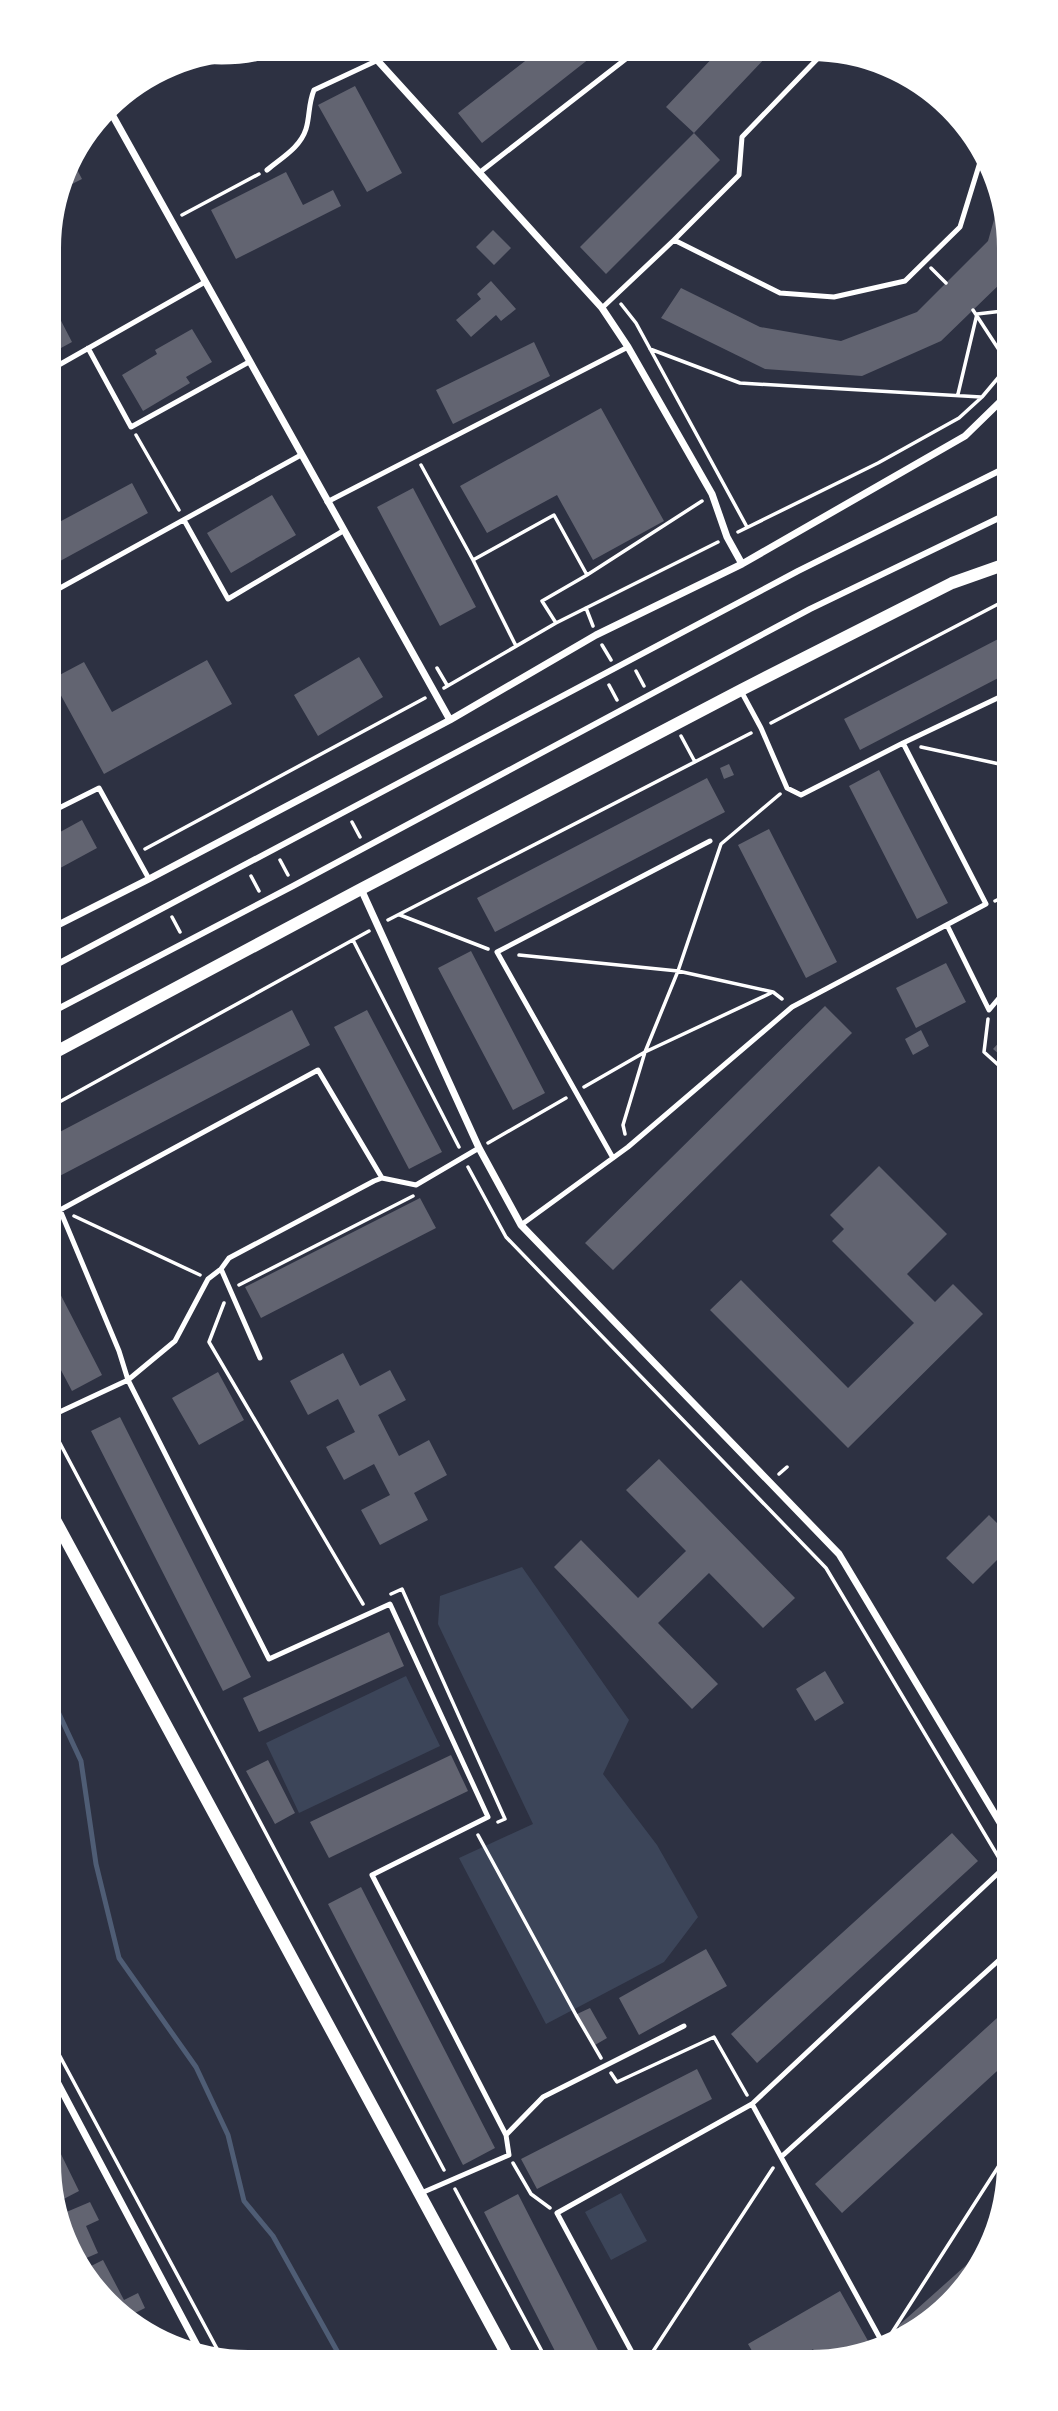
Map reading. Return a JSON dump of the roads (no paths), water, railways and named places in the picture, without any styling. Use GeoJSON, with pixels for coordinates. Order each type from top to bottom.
{"type":"FeatureCollection","features":[{"type":"Feature","properties":{"kind":"street"},"geometry":{"type":"LineString","coordinates":[[376,61],[602,308],[628,347],[712,494],[727,537],[743,564]]}},
{"type":"Feature","properties":{"kind":"street"},"geometry":{"type":"LineString","coordinates":[[114,118],[450,720]]}},
{"type":"Feature","properties":{"kind":"street"},"geometry":{"type":"LineString","coordinates":[[62,923],[450,720],[596,635],[743,564],[965,436],[997,405]]}},
{"type":"Feature","properties":{"kind":"street"},"geometry":{"type":"LineString","coordinates":[[62,962],[798,570],[997,472]]}},
{"type":"Feature","properties":{"kind":"street"},"geometry":{"type":"LineString","coordinates":[[62,1007],[810,609],[997,519]]}},
{"type":"Feature","properties":{"kind":"street"},"geometry":{"type":"LineString","coordinates":[[62,1050],[360,889],[741,690],[951,583],[997,567]]}},
{"type":"Feature","properties":{"kind":"street"},"geometry":{"type":"LineString","coordinates":[[360,889],[479,1148],[521,1225],[839,1554],[996,1818]]}},
{"type":"Feature","properties":{"kind":"street"},"geometry":{"type":"LineString","coordinates":[[61,1530],[504,2350]]}},
{"type":"Feature","properties":{"kind":"street"},"geometry":{"type":"LineString","coordinates":[[61,2089],[195,2342]]}},
{"type":"Feature","properties":{"kind":"lane"},"geometry":{"type":"LineString","coordinates":[[267,170],[295,148],[306,129],[308,104],[314,90],[376,61]]}},
{"type":"Feature","properties":{"kind":"lane"},"geometry":{"type":"LineString","coordinates":[[479,173],[623,61]]}},
{"type":"Feature","properties":{"kind":"lane"},"geometry":{"type":"LineString","coordinates":[[602,308],[739,175],[742,137],[815,61]]}},
{"type":"Feature","properties":{"kind":"lane"},"geometry":{"type":"LineString","coordinates":[[674,240],[780,293],[834,298],[905,281],[960,227],[978,168]]}},
{"type":"Feature","properties":{"kind":"lane"},"geometry":{"type":"LineString","coordinates":[[62,363],[205,282]]}},
{"type":"Feature","properties":{"kind":"lane"},"geometry":{"type":"LineString","coordinates":[[327,502],[628,347]]}},
{"type":"Feature","properties":{"kind":"lane"},"geometry":{"type":"LineString","coordinates":[[88,348],[131,427],[249,362]]}},
{"type":"Feature","properties":{"kind":"lane"},"geometry":{"type":"LineString","coordinates":[[62,587],[300,455]]}},
{"type":"Feature","properties":{"kind":"lane"},"geometry":{"type":"LineString","coordinates":[[184,520],[228,599],[343,531]]}},
{"type":"Feature","properties":{"kind":"lane"},"geometry":{"type":"LineString","coordinates":[[741,690],[787,788],[801,795],[997,698]]}},
{"type":"Feature","properties":{"kind":"lane"},"geometry":{"type":"LineString","coordinates":[[521,1225],[628,1147],[792,1007],[986,904],[903,743]]}},
{"type":"Feature","properties":{"kind":"lane"},"geometry":{"type":"LineString","coordinates":[[62,807],[99,788],[149,879]]}},
{"type":"Feature","properties":{"kind":"lane"},"geometry":{"type":"LineString","coordinates":[[613,1158],[497,952],[710,841]]}},
{"type":"Feature","properties":{"kind":"lane"},"geometry":{"type":"LineString","coordinates":[[947,925],[989,1010],[997,1001]]}},
{"type":"Feature","properties":{"kind":"lane"},"geometry":{"type":"LineString","coordinates":[[61,1210],[318,1069],[382,1178]]}},
{"type":"Feature","properties":{"kind":"lane"},"geometry":{"type":"LineString","coordinates":[[61,1411],[128,1380],[175,1340],[208,1279],[221,1269],[229,1258],[382,1178],[416,1185],[479,1148]]}},
{"type":"Feature","properties":{"kind":"lane"},"geometry":{"type":"LineString","coordinates":[[61,1211],[119,1351],[128,1380],[269,1659],[390,1604],[488,1817],[372,1875],[506,2135],[509,2155],[419,2194]]}},
{"type":"Feature","properties":{"kind":"lane"},"geometry":{"type":"LineString","coordinates":[[221,1269],[260,1358]]}},
{"type":"Feature","properties":{"kind":"lane"},"geometry":{"type":"LineString","coordinates":[[631,2350],[557,2213],[752,2104],[996,1874]]}},
{"type":"Feature","properties":{"kind":"lane"},"geometry":{"type":"LineString","coordinates":[[781,2157],[996,1963]]}},
{"type":"Feature","properties":{"kind":"lane"},"geometry":{"type":"LineString","coordinates":[[506,2135],[543,2097],[684,2026]]}},
{"type":"Feature","properties":{"kind":"lane"},"geometry":{"type":"LineString","coordinates":[[752,2104],[879,2337]]}},
{"type":"Feature","properties":{"kind":"waterway"},"geometry":{"type":"LineString","coordinates":[[61,1719],[81,1761],[96,1864],[119,1958],[196,2067],[228,2135],[244,2201],[273,2236],[337,2350]]}}]}
